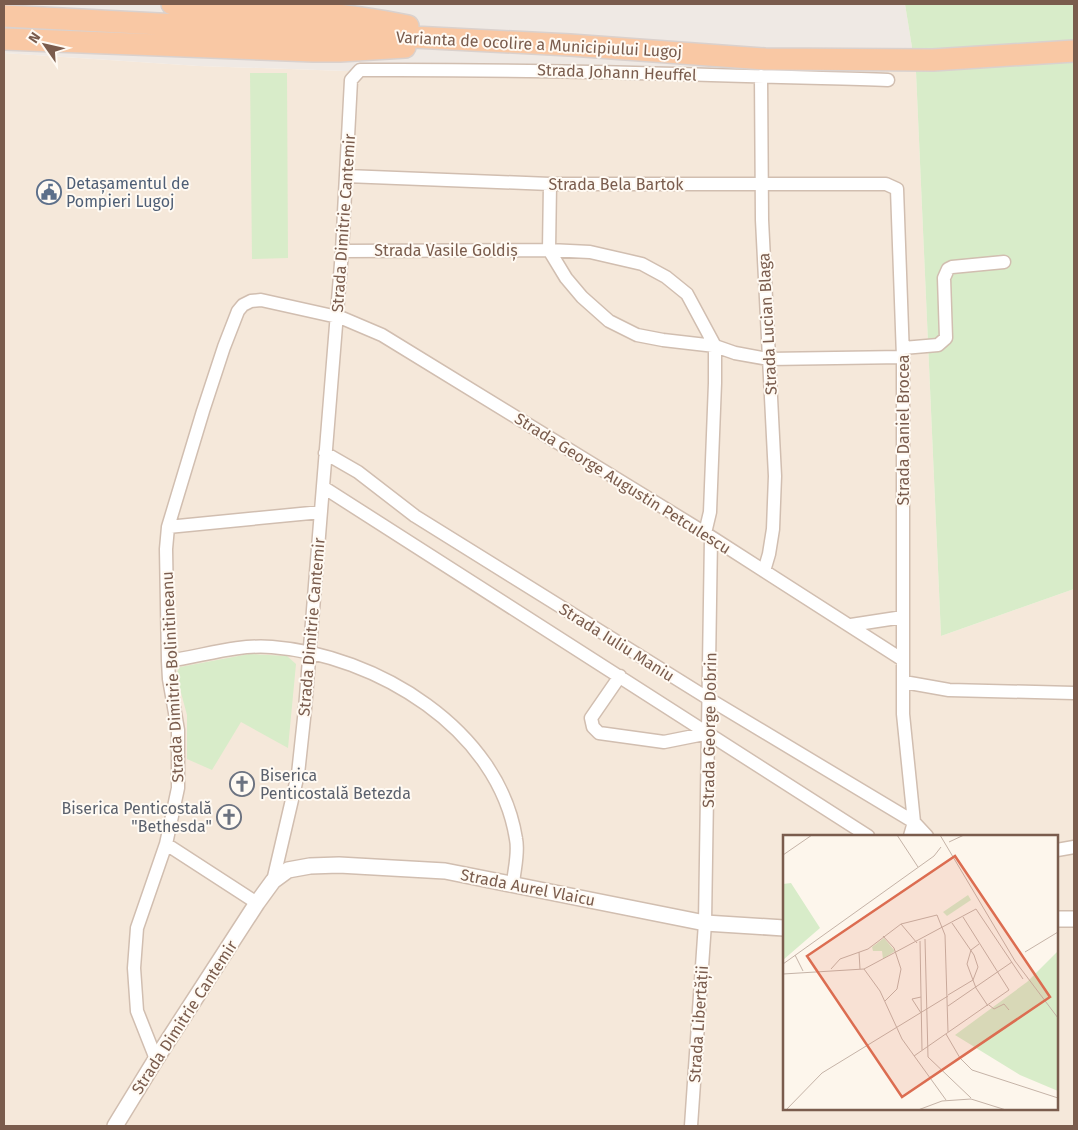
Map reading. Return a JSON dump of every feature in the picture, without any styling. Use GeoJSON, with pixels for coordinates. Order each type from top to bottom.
{"type":"FeatureCollection","features":[{"type":"Feature","properties":{"kind":"highway"},"geometry":{"type":"LineString","coordinates":[[172,4],[350,16],[410,26],[524,37],[570,45]]}},
{"type":"Feature","properties":{"kind":"highway","name":"Varianta de ocolire a Municipiului Lugoj"},"geometry":{"type":"LineString","coordinates":[[4,16],[570,45],[765,59],[933,60],[1074,51]]}},
{"type":"Feature","properties":{"kind":"highway"},"geometry":{"type":"LineString","coordinates":[[4,39],[340,51],[417,46],[520,48],[570,45]]}},
{"type":"Feature","properties":{"kind":"street","name":"Strada Johann Heuffel"},"geometry":{"type":"LineString","coordinates":[[351,80],[360,70],[543,70],[888,80]]}},
{"type":"Feature","properties":{"kind":"street","name":"Strada Lucian Blaga"},"geometry":{"type":"LineString","coordinates":[[761,76],[761,184],[775,476],[773,529],[764,571]]}},
{"type":"Feature","properties":{"kind":"street","name":"Strada Dimitrie Cantemir"},"geometry":{"type":"LineString","coordinates":[[116,1126],[156,1059],[273,881],[298,774],[342,251],[351,80]]}},
{"type":"Feature","properties":{"kind":"street","name":"Strada Bela Bartok"},"geometry":{"type":"LineString","coordinates":[[346,176],[550,184],[886,184]]}},
{"type":"Feature","properties":{"kind":"street"},"geometry":{"type":"LineString","coordinates":[[550,184],[549,250],[566,278],[582,297],[609,321],[637,334],[663,340],[715,346],[735,353],[768,359],[903,353],[938,345],[946,338],[944,278],[948,269],[1004,262]]}},
{"type":"Feature","properties":{"kind":"street","name":"Strada Daniel Brocea"},"geometry":{"type":"LineString","coordinates":[[886,184],[897,189],[903,353],[903,714],[914,822]]}},
{"type":"Feature","properties":{"kind":"street","name":"Strada Vasile Goldiș"},"geometry":{"type":"LineString","coordinates":[[342,251],[549,250],[590,252],[642,264],[666,277],[687,294],[715,346],[708,535]]}},
{"type":"Feature","properties":{"kind":"street","name":"Strada Dimitrie Bolinitineanu"},"geometry":{"type":"LineString","coordinates":[[156,1059],[137,1011],[134,968],[138,928],[166,844],[178,788],[178,730],[169,679],[168,661],[166,549],[168,527],[203,411],[238,311],[243,305],[251,301],[261,300],[336,318]]}},
{"type":"Feature","properties":{"kind":"street","name":"Strada George Augustin Petculescu"},"geometry":{"type":"LineString","coordinates":[[336,318],[360,325],[382,335],[708,535],[903,660]]}},
{"type":"Feature","properties":{"kind":"street","name":"Strada Iuliu Maniu"},"geometry":{"type":"LineString","coordinates":[[325,453],[358,472],[415,516],[709,699],[914,822],[926,835]]}},
{"type":"Feature","properties":{"kind":"street","name":"Strada Iuliu Maniu"},"geometry":{"type":"LineString","coordinates":[[323,487],[866,835]]}},
{"type":"Feature","properties":{"kind":"street"},"geometry":{"type":"LineString","coordinates":[[168,527],[321,512]]}},
{"type":"Feature","properties":{"kind":"street","name":"Strada George Dobrin"},"geometry":{"type":"LineString","coordinates":[[705,922],[709,733],[708,535]]}},
{"type":"Feature","properties":{"kind":"street"},"geometry":{"type":"LineString","coordinates":[[850,625],[903,617]]}},
{"type":"Feature","properties":{"kind":"street"},"geometry":{"type":"LineString","coordinates":[[168,661],[246,646],[272,647],[309,652],[340,660],[377,675],[402,688],[449,723],[476,750],[494,778],[508,808],[517,840],[513,884]]}},
{"type":"Feature","properties":{"kind":"street"},"geometry":{"type":"LineString","coordinates":[[620,676],[592,718],[593,727],[599,732],[664,742],[709,733]]}},
{"type":"Feature","properties":{"kind":"street"},"geometry":{"type":"LineString","coordinates":[[904,682],[949,690],[1074,693]]}},
{"type":"Feature","properties":{"kind":"street"},"geometry":{"type":"LineString","coordinates":[[910,835],[914,822]]}},
{"type":"Feature","properties":{"kind":"street"},"geometry":{"type":"LineString","coordinates":[[166,844],[257,903]]}},
{"type":"Feature","properties":{"kind":"street"},"geometry":{"type":"LineString","coordinates":[[1058,850],[1074,847]]}},
{"type":"Feature","properties":{"kind":"street","name":"Strada Aurel Vlaicu"},"geometry":{"type":"LineString","coordinates":[[273,881],[288,870],[339,864],[445,871],[705,922],[783,928]]}},
{"type":"Feature","properties":{"kind":"street"},"geometry":{"type":"LineString","coordinates":[[1058,919],[1074,919]]}},
{"type":"Feature","properties":{"kind":"street","name":"Strada Libertății"},"geometry":{"type":"LineString","coordinates":[[691,1126],[705,922]]}},
{"type":"Feature","properties":{"kind":"shaded area"},"geometry":{"type":"Polygon","coordinates":[[[4,4],[905,4],[916,72],[676,70],[346,71],[199,66],[4,53],[4,4]]]}},
{"type":"Feature","properties":{"kind":"shaded area"},"geometry":{"type":"Polygon","coordinates":[[[4,53],[199,66],[346,71],[676,70],[916,72],[941,636],[1074,589],[1074,1126],[4,1126],[4,53]]]}},
{"type":"Feature","properties":{"kind":"green space"},"geometry":{"type":"Polygon","coordinates":[[[905,4],[1074,4],[1074,589],[941,636],[916,72],[905,4]]]}},
{"type":"Feature","properties":{"kind":"green space"},"geometry":{"type":"Polygon","coordinates":[[[250,73],[287,73],[288,258],[252,259],[250,73]]]}},
{"type":"Feature","properties":{"kind":"green space"},"geometry":{"type":"Polygon","coordinates":[[[249,654],[287,656],[296,664],[288,748],[241,722],[212,770],[187,759],[187,715],[176,674],[180,667],[249,654]]]}},
{"type":"Feature","properties":{"kind":"place","name":"Detașamentul de Pompieri Lugoj"},"geometry":{"type":"Point","coordinates":[49,192]}},
{"type":"Feature","properties":{"kind":"place","name":"Biserica Penticostală Betezda"},"geometry":{"type":"Point","coordinates":[242,784]}},
{"type":"Feature","properties":{"kind":"place","name":"Biserica Penticostală \"Bethesda\""},"geometry":{"type":"Point","coordinates":[229,817]}}]}
